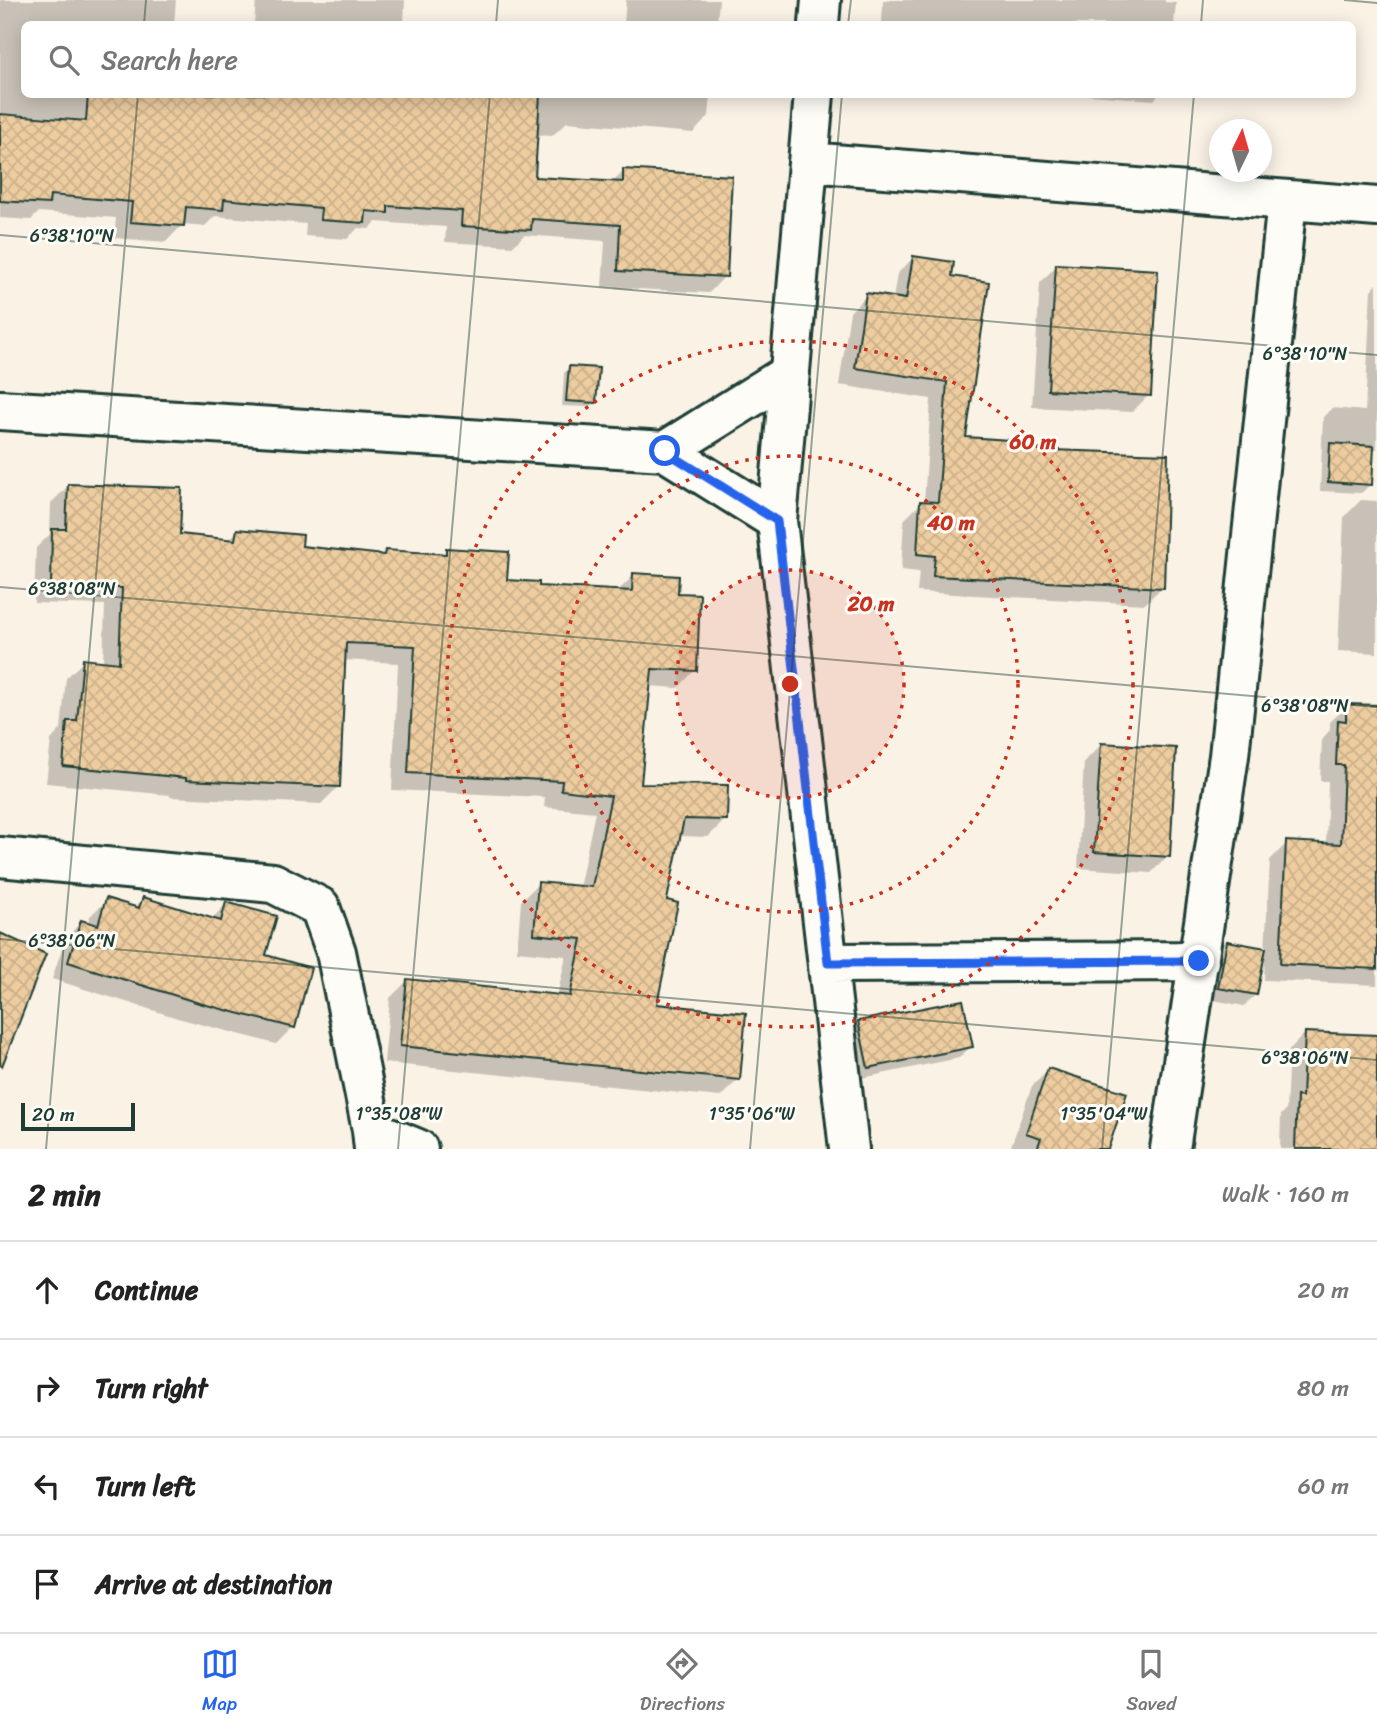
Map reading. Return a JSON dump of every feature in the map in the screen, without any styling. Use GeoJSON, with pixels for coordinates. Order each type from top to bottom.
{"type":"FeatureCollection","features":[{"type":"Feature","properties":{"kind":"street"},"geometry":{"type":"LineString","coordinates":[[819,21],[821,0]]}},
{"type":"Feature","properties":{"kind":"street"},"geometry":{"type":"LineString","coordinates":[[814,98],[777,521],[849,1149]]}},
{"type":"Feature","properties":{"kind":"street"},"geometry":{"type":"LineString","coordinates":[[808,162],[1377,206]]}},
{"type":"Feature","properties":{"kind":"street"},"geometry":{"type":"LineString","coordinates":[[1170,1149],[1229,756],[1287,201]]}},
{"type":"Feature","properties":{"kind":"street"},"geometry":{"type":"LineString","coordinates":[[665,451],[790,373]]}},
{"type":"Feature","properties":{"kind":"street"},"geometry":{"type":"LineString","coordinates":[[0,410],[665,451],[777,521]]}},
{"type":"Feature","properties":{"kind":"street"},"geometry":{"type":"LineString","coordinates":[[0,856],[273,883],[320,907],[336,952],[373,1140],[418,1149]]}},
{"type":"Feature","properties":{"kind":"street"},"geometry":{"type":"LineString","coordinates":[[828,963],[1199,961]]}},
{"type":"Feature","properties":{"kind":"building"},"geometry":{"type":"Polygon","coordinates":[[[88,98],[540,98],[535,177],[623,182],[623,169],[732,176],[727,277],[618,271],[620,225],[532,219],[531,230],[461,226],[462,211],[388,206],[388,213],[366,211],[365,223],[320,220],[321,208],[224,199],[223,210],[186,207],[184,226],[130,222],[132,202],[50,195],[49,204],[0,201],[0,114],[86,121],[88,98]]]}},
{"type":"Feature","properties":{"kind":"building"},"geometry":{"type":"Polygon","coordinates":[[[913,256],[954,262],[952,276],[989,282],[966,437],[1024,441],[1023,449],[1168,454],[1164,588],[933,576],[935,556],[917,554],[920,501],[938,502],[947,382],[855,368],[866,293],[906,299],[913,256]]]}},
{"type":"Feature","properties":{"kind":"building"},"geometry":{"type":"Polygon","coordinates":[[[1056,264],[1158,270],[1151,396],[1048,390],[1056,264]]]}},
{"type":"Feature","properties":{"kind":"building"},"geometry":{"type":"Polygon","coordinates":[[[569,366],[599,368],[596,403],[566,401],[569,366]]]}},
{"type":"Feature","properties":{"kind":"building"},"geometry":{"type":"Polygon","coordinates":[[[1330,443],[1374,446],[1372,485],[1328,482],[1330,443]]]}},
{"type":"Feature","properties":{"kind":"building"},"geometry":{"type":"Polygon","coordinates":[[[68,484],[182,488],[180,534],[235,540],[237,529],[303,535],[302,546],[384,555],[385,550],[446,554],[446,548],[509,552],[507,580],[539,582],[539,586],[632,591],[633,573],[679,576],[678,593],[700,594],[697,671],[652,669],[641,784],[728,785],[727,820],[684,819],[667,900],[678,903],[657,1004],[746,1013],[740,1080],[400,1046],[407,979],[570,996],[582,939],[534,934],[538,882],[592,887],[611,796],[561,790],[562,781],[408,773],[415,646],[346,643],[340,787],[186,780],[63,766],[67,721],[77,721],[83,659],[119,663],[122,588],[51,587],[52,529],[66,529],[68,484]]]}},
{"type":"Feature","properties":{"kind":"building"},"geometry":{"type":"Polygon","coordinates":[[[1346,704],[1377,705],[1377,969],[1280,964],[1286,841],[1341,844],[1344,765],[1336,765],[1338,720],[1346,721],[1346,704]]]}},
{"type":"Feature","properties":{"kind":"building"},"geometry":{"type":"Polygon","coordinates":[[[1101,743],[1176,748],[1170,857],[1094,852],[1101,743]]]}},
{"type":"Feature","properties":{"kind":"building"},"geometry":{"type":"Polygon","coordinates":[[[143,897],[221,921],[226,902],[277,916],[266,955],[311,968],[295,1028],[199,1003],[68,962],[81,920],[98,925],[106,898],[139,908],[143,897]]]}},
{"type":"Feature","properties":{"kind":"building"},"geometry":{"type":"Polygon","coordinates":[[[0,933],[46,954],[2,1066],[0,1065],[0,933]]]}},
{"type":"Feature","properties":{"kind":"building"},"geometry":{"type":"Polygon","coordinates":[[[1227,941],[1266,948],[1257,995],[1218,988],[1227,941]]]}},
{"type":"Feature","properties":{"kind":"building"},"geometry":{"type":"Polygon","coordinates":[[[963,1000],[973,1047],[868,1068],[858,1021],[963,1000]]]}},
{"type":"Feature","properties":{"kind":"building"},"geometry":{"type":"Polygon","coordinates":[[[1305,1032],[1377,1035],[1377,1149],[1295,1149],[1297,1096],[1302,1097],[1305,1032]]]}},
{"type":"Feature","properties":{"kind":"building"},"geometry":{"type":"Polygon","coordinates":[[[1048,1068],[1127,1093],[1108,1149],[1037,1149],[1041,1138],[1026,1133],[1048,1068]]]}},
{"type":"Feature","properties":{"kind":"route"},"geometry":{"type":"LineString","coordinates":[[665,451],[777,521],[828,963],[1199,961]]}}]}
